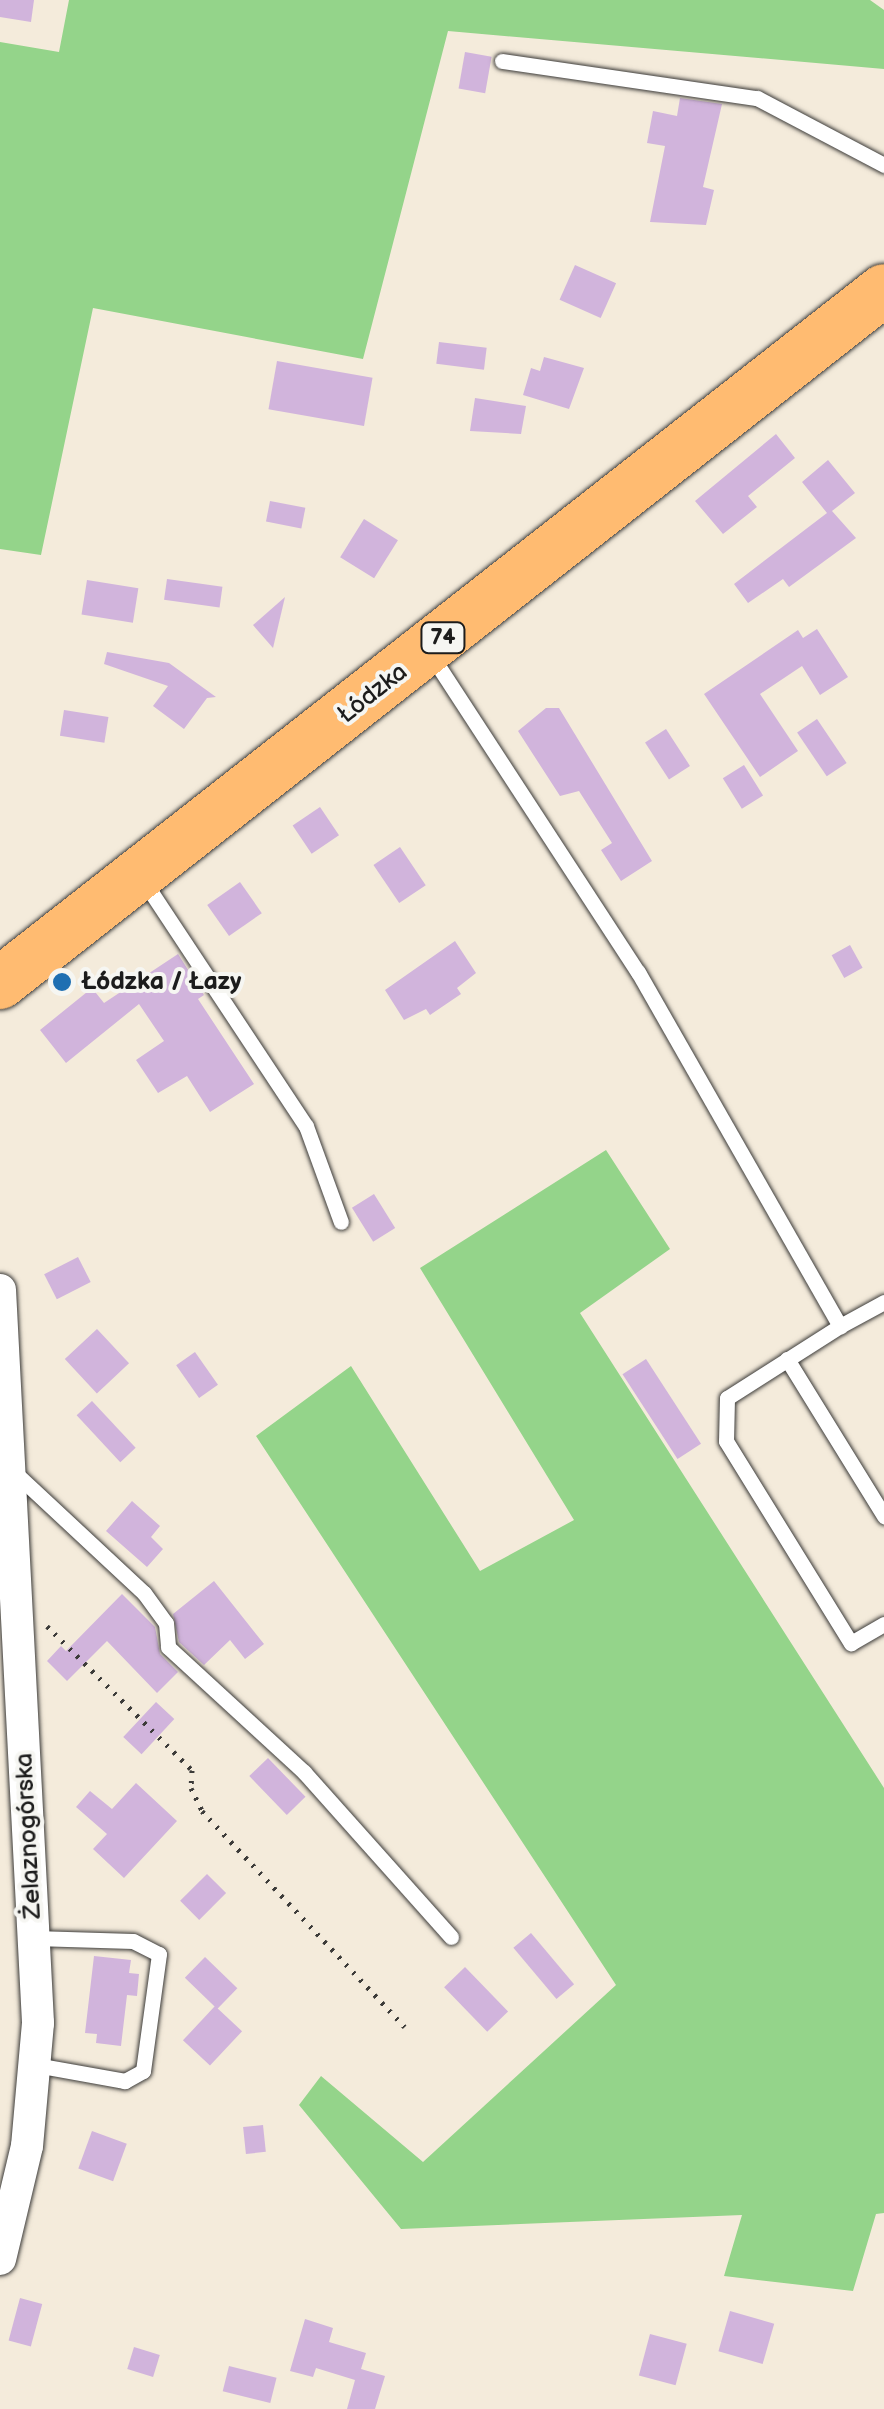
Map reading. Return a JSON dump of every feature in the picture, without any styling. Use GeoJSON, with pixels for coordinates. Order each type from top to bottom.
{"type":"FeatureCollection","features":[{"type":"Feature","properties":{"kind":"main road","name":"Łódzka"},"geometry":{"type":"LineString","coordinates":[[0,982],[140,877],[884,290]]}},
{"type":"Feature","properties":{"kind":"street","name":"Żelaznogórska"},"geometry":{"type":"LineString","coordinates":[[0,1290],[34,1938],[36,2065],[27,2146],[0,2259]]}},
{"type":"Feature","properties":{"kind":"lane"},"geometry":{"type":"LineString","coordinates":[[502,60],[757,98],[884,165]]}},
{"type":"Feature","properties":{"kind":"lane"},"geometry":{"type":"LineString","coordinates":[[428,650],[638,972],[840,1326]]}},
{"type":"Feature","properties":{"kind":"lane"},"geometry":{"type":"LineString","coordinates":[[140,877],[306,1126],[341,1222]]}},
{"type":"Feature","properties":{"kind":"lane"},"geometry":{"type":"LineString","coordinates":[[884,1302],[727,1398],[726,1441],[851,1642],[884,1624]]}},
{"type":"Feature","properties":{"kind":"lane"},"geometry":{"type":"LineString","coordinates":[[787,1360],[884,1516]]}},
{"type":"Feature","properties":{"kind":"lane"},"geometry":{"type":"LineString","coordinates":[[9,1468],[144,1593],[166,1623],[168,1647],[304,1772],[451,1937]]}},
{"type":"Feature","properties":{"kind":"lane"},"geometry":{"type":"LineString","coordinates":[[34,1938],[134,1941],[159,1954],[143,2071],[125,2081],[36,2065]]}},
{"type":"Feature","properties":{"kind":"path"},"geometry":{"type":"LineString","coordinates":[[16,1596],[192,1770],[191,1788],[202,1811],[406,2027]]}},
{"type":"Feature","properties":{"kind":"green space"},"geometry":{"type":"Polygon","coordinates":[[[69,0],[870,0],[884,10],[884,69],[448,31],[363,359],[93,308],[41,555],[0,549],[0,42],[59,52],[69,0]]]}},
{"type":"Feature","properties":{"kind":"green space"},"geometry":{"type":"Polygon","coordinates":[[[606,1150],[670,1249],[580,1313],[884,1788],[884,2213],[876,2214],[853,2291],[724,2276],[742,2215],[401,2229],[299,2105],[321,2076],[423,2162],[616,1985],[256,1436],[351,1366],[480,1571],[574,1520],[420,1268],[606,1150]]]}},
{"type":"Feature","properties":{"kind":"building"},"geometry":{"type":"Polygon","coordinates":[[[0,0],[34,0],[31,22],[0,17],[0,0]]]}},
{"type":"Feature","properties":{"kind":"building"},"geometry":{"type":"Polygon","coordinates":[[[465,52],[492,57],[485,93],[459,88],[465,52]]]}},
{"type":"Feature","properties":{"kind":"building"},"geometry":{"type":"Polygon","coordinates":[[[680,98],[722,104],[703,187],[714,190],[706,225],[650,222],[665,146],[647,143],[653,111],[677,116],[680,98]]]}},
{"type":"Feature","properties":{"kind":"building"},"geometry":{"type":"Polygon","coordinates":[[[575,265],[616,283],[601,318],[560,300],[575,265]]]}},
{"type":"Feature","properties":{"kind":"building"},"geometry":{"type":"Polygon","coordinates":[[[439,342],[487,348],[484,370],[436,364],[439,342]]]}},
{"type":"Feature","properties":{"kind":"building"},"geometry":{"type":"Polygon","coordinates":[[[544,357],[584,368],[569,409],[523,395],[531,368],[540,371],[544,357]]]}},
{"type":"Feature","properties":{"kind":"building"},"geometry":{"type":"Polygon","coordinates":[[[277,361],[373,378],[364,426],[268,409],[277,361]]]}},
{"type":"Feature","properties":{"kind":"building"},"geometry":{"type":"Polygon","coordinates":[[[475,398],[526,406],[521,434],[470,431],[475,398]]]}},
{"type":"Feature","properties":{"kind":"building"},"geometry":{"type":"Polygon","coordinates":[[[776,434],[795,458],[748,496],[757,507],[723,534],[695,501],[776,434]]]}},
{"type":"Feature","properties":{"kind":"building"},"geometry":{"type":"Polygon","coordinates":[[[828,460],[855,493],[832,511],[856,538],[789,587],[783,579],[748,603],[734,584],[827,513],[802,482],[828,460]]]}},
{"type":"Feature","properties":{"kind":"building"},"geometry":{"type":"Polygon","coordinates":[[[270,501],[305,508],[301,528],[266,522],[270,501]]]}},
{"type":"Feature","properties":{"kind":"building"},"geometry":{"type":"Polygon","coordinates":[[[364,519],[398,540],[374,578],[340,557],[364,519]]]}},
{"type":"Feature","properties":{"kind":"building"},"geometry":{"type":"Polygon","coordinates":[[[167,579],[222,587],[220,608],[164,600],[167,579]]]}},
{"type":"Feature","properties":{"kind":"building"},"geometry":{"type":"Polygon","coordinates":[[[87,580],[138,588],[133,623],[82,615],[87,580]]]}},
{"type":"Feature","properties":{"kind":"building"},"geometry":{"type":"Polygon","coordinates":[[[285,597],[273,648],[253,625],[285,597]]]}},
{"type":"Feature","properties":{"kind":"building"},"geometry":{"type":"Polygon","coordinates":[[[817,629],[848,677],[820,695],[802,666],[760,694],[798,751],[760,777],[704,694],[798,630],[803,638],[817,629]]]}},
{"type":"Feature","properties":{"kind":"building"},"geometry":{"type":"Polygon","coordinates":[[[107,652],[169,663],[216,697],[207,698],[184,729],[153,706],[168,686],[104,664],[107,652]]]}},
{"type":"Feature","properties":{"kind":"building"},"geometry":{"type":"Polygon","coordinates":[[[546,708],[559,708],[652,861],[621,881],[601,850],[612,843],[579,791],[560,796],[518,731],[546,708]]]}},
{"type":"Feature","properties":{"kind":"building"},"geometry":{"type":"Polygon","coordinates":[[[64,710],[108,717],[104,743],[60,736],[64,710]]]}},
{"type":"Feature","properties":{"kind":"building"},"geometry":{"type":"Polygon","coordinates":[[[817,719],[847,763],[827,776],[797,732],[817,719]]]}},
{"type":"Feature","properties":{"kind":"building"},"geometry":{"type":"Polygon","coordinates":[[[666,729],[690,766],[669,780],[645,743],[666,729]]]}},
{"type":"Feature","properties":{"kind":"building"},"geometry":{"type":"Polygon","coordinates":[[[744,765],[763,796],[742,809],[723,778],[744,765]]]}},
{"type":"Feature","properties":{"kind":"building"},"geometry":{"type":"Polygon","coordinates":[[[320,807],[339,835],[312,854],[293,825],[320,807]]]}},
{"type":"Feature","properties":{"kind":"building"},"geometry":{"type":"Polygon","coordinates":[[[400,847],[426,885],[399,903],[373,865],[400,847]]]}},
{"type":"Feature","properties":{"kind":"building"},"geometry":{"type":"Polygon","coordinates":[[[240,882],[262,913],[229,936],[207,905],[240,882]]]}},
{"type":"Feature","properties":{"kind":"building"},"geometry":{"type":"Polygon","coordinates":[[[455,941],[476,973],[457,988],[461,994],[430,1015],[426,1009],[404,1020],[385,990],[455,941]]]}},
{"type":"Feature","properties":{"kind":"building"},"geometry":{"type":"Polygon","coordinates":[[[850,945],[863,968],[844,978],[832,955],[850,945]]]}},
{"type":"Feature","properties":{"kind":"building"},"geometry":{"type":"Polygon","coordinates":[[[178,954],[204,995],[198,999],[254,1084],[210,1112],[187,1076],[158,1093],[136,1060],[164,1041],[139,1004],[66,1063],[40,1030],[92,988],[104,1003],[178,954]]]}},
{"type":"Feature","properties":{"kind":"building"},"geometry":{"type":"Polygon","coordinates":[[[374,1194],[395,1228],[373,1242],[352,1208],[374,1194]]]}},
{"type":"Feature","properties":{"kind":"building"},"geometry":{"type":"Polygon","coordinates":[[[78,1257],[91,1282],[57,1299],[44,1274],[78,1257]]]}},
{"type":"Feature","properties":{"kind":"building"},"geometry":{"type":"Polygon","coordinates":[[[97,1329],[129,1363],[97,1393],[65,1359],[97,1329]]]}},
{"type":"Feature","properties":{"kind":"building"},"geometry":{"type":"Polygon","coordinates":[[[195,1352],[218,1385],[199,1398],[176,1365],[195,1352]]]}},
{"type":"Feature","properties":{"kind":"building"},"geometry":{"type":"Polygon","coordinates":[[[646,1359],[701,1444],[678,1459],[623,1374],[646,1359]]]}},
{"type":"Feature","properties":{"kind":"building"},"geometry":{"type":"Polygon","coordinates":[[[92,1401],[136,1448],[120,1462],[77,1415],[92,1401]]]}},
{"type":"Feature","properties":{"kind":"building"},"geometry":{"type":"Polygon","coordinates":[[[132,1501],[160,1526],[151,1537],[163,1549],[147,1567],[106,1531],[132,1501]]]}},
{"type":"Feature","properties":{"kind":"building"},"geometry":{"type":"Polygon","coordinates":[[[214,1581],[264,1644],[245,1659],[230,1640],[204,1665],[179,1642],[173,1614],[214,1581]]]}},
{"type":"Feature","properties":{"kind":"building"},"geometry":{"type":"Polygon","coordinates":[[[122,1594],[155,1627],[160,1654],[178,1672],[157,1693],[107,1641],[67,1681],[47,1661],[61,1646],[66,1651],[122,1594]]]}},
{"type":"Feature","properties":{"kind":"building"},"geometry":{"type":"Polygon","coordinates":[[[156,1702],[174,1719],[142,1754],[123,1737],[156,1702]]]}},
{"type":"Feature","properties":{"kind":"building"},"geometry":{"type":"Polygon","coordinates":[[[268,1758],[306,1797],[287,1815],[249,1776],[268,1758]]]}},
{"type":"Feature","properties":{"kind":"building"},"geometry":{"type":"Polygon","coordinates":[[[136,1783],[177,1821],[124,1878],[93,1849],[107,1834],[76,1807],[90,1791],[112,1809],[136,1783]]]}},
{"type":"Feature","properties":{"kind":"building"},"geometry":{"type":"Polygon","coordinates":[[[207,1874],[226,1893],[199,1920],[180,1901],[207,1874]]]}},
{"type":"Feature","properties":{"kind":"building"},"geometry":{"type":"Polygon","coordinates":[[[531,1933],[574,1984],[556,1999],[513,1948],[531,1933]]]}},
{"type":"Feature","properties":{"kind":"building"},"geometry":{"type":"Polygon","coordinates":[[[94,1956],[131,1960],[129,1973],[139,1974],[137,1996],[127,1995],[121,2046],[96,2043],[97,2034],[85,2033],[94,1956]]]}},
{"type":"Feature","properties":{"kind":"building"},"geometry":{"type":"Polygon","coordinates":[[[205,1957],[237,1988],[217,2009],[185,1978],[205,1957]]]}},
{"type":"Feature","properties":{"kind":"building"},"geometry":{"type":"Polygon","coordinates":[[[465,1967],[508,2012],[487,2032],[444,1987],[465,1967]]]}},
{"type":"Feature","properties":{"kind":"building"},"geometry":{"type":"Polygon","coordinates":[[[215,2006],[242,2031],[210,2066],[183,2040],[215,2006]]]}},
{"type":"Feature","properties":{"kind":"building"},"geometry":{"type":"Polygon","coordinates":[[[263,2125],[266,2152],[246,2154],[243,2127],[263,2125]]]}},
{"type":"Feature","properties":{"kind":"building"},"geometry":{"type":"Polygon","coordinates":[[[92,2131],[127,2144],[113,2181],[78,2169],[92,2131]]]}},
{"type":"Feature","properties":{"kind":"building"},"geometry":{"type":"Polygon","coordinates":[[[20,2298],[42,2304],[31,2346],[9,2341],[20,2298]]]}},
{"type":"Feature","properties":{"kind":"building"},"geometry":{"type":"Polygon","coordinates":[[[730,2311],[774,2324],[763,2364],[718,2351],[730,2311]]]}},
{"type":"Feature","properties":{"kind":"building"},"geometry":{"type":"Polygon","coordinates":[[[305,2319],[333,2328],[329,2342],[366,2353],[361,2369],[385,2376],[375,2409],[347,2409],[355,2380],[316,2368],[313,2377],[290,2371],[305,2319]]]}},
{"type":"Feature","properties":{"kind":"building"},"geometry":{"type":"Polygon","coordinates":[[[650,2334],[687,2344],[676,2385],[639,2376],[650,2334]]]}},
{"type":"Feature","properties":{"kind":"building"},"geometry":{"type":"Polygon","coordinates":[[[134,2347],[160,2355],[153,2377],[127,2369],[134,2347]]]}},
{"type":"Feature","properties":{"kind":"building"},"geometry":{"type":"Polygon","coordinates":[[[229,2366],[277,2378],[270,2403],[223,2391],[229,2366]]]}},
{"type":"Feature","properties":{"kind":"place","name":"Łódzka / Łazy"},"geometry":{"type":"Point","coordinates":[62,982]}}]}
